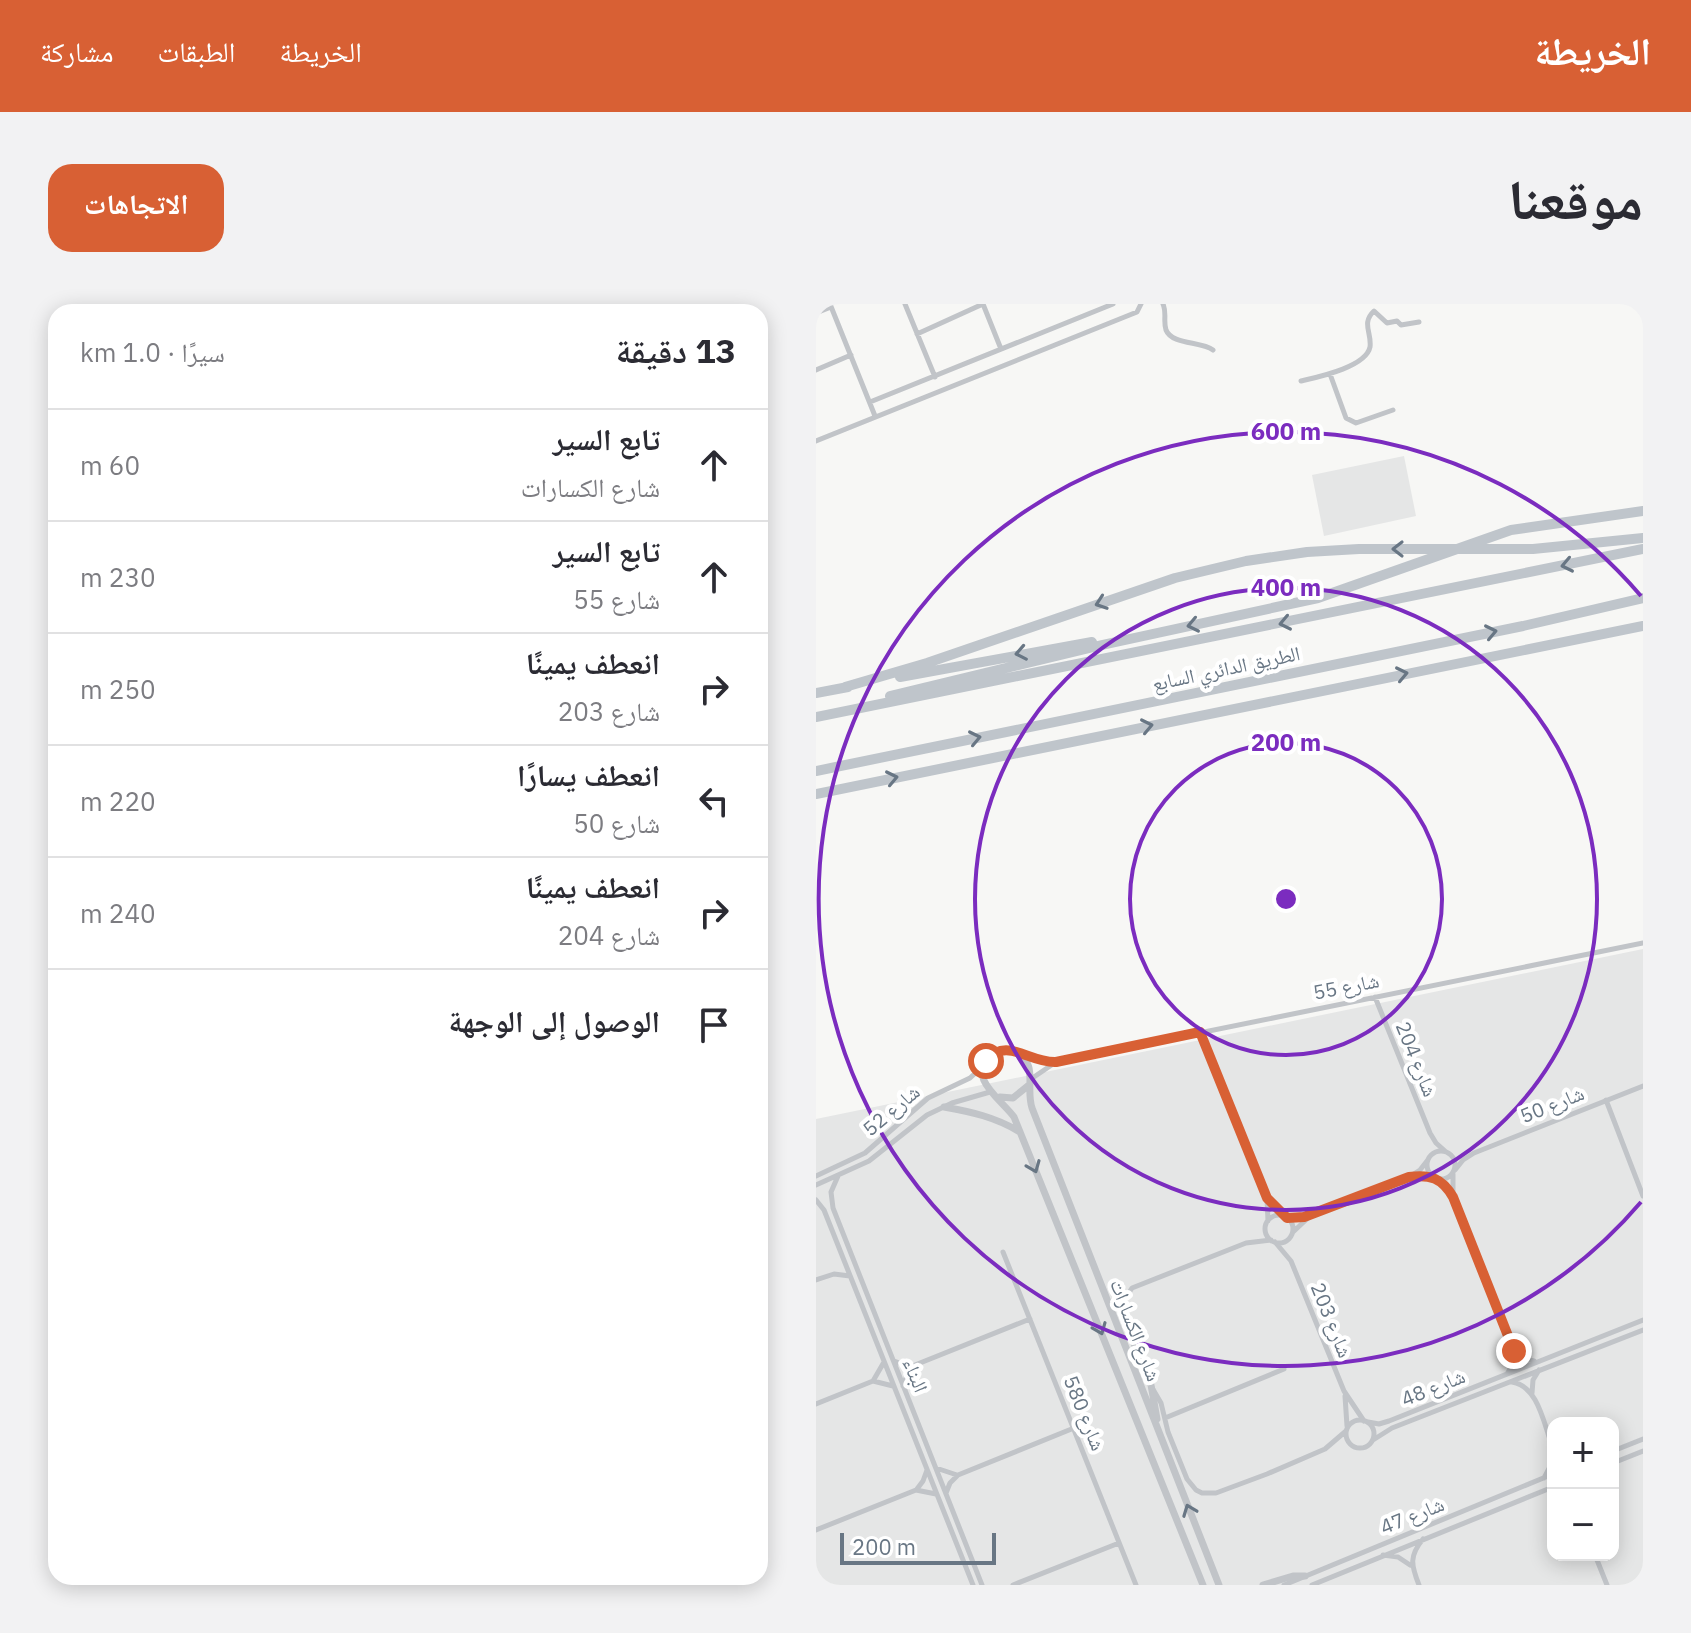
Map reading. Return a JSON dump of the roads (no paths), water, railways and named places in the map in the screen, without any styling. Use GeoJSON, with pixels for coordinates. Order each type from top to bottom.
{"type":"FeatureCollection","features":[{"type":"Feature","properties":{"kind":"highway"},"geometry":{"type":"LineString","coordinates":[[834,713],[904,691],[1318,598],[1511,530],[1643,510]]}},
{"type":"Feature","properties":{"kind":"highway"},"geometry":{"type":"LineString","coordinates":[[845,687],[927,663],[1175,578],[1246,561],[1307,552],[1533,549],[1643,538]]}},
{"type":"Feature","properties":{"kind":"highway","name":"الطريق الدائري السابع"},"geometry":{"type":"LineString","coordinates":[[816,717],[1643,549]]}},
{"type":"Feature","properties":{"kind":"highway","name":"الطريق الدائري السابع"},"geometry":{"type":"LineString","coordinates":[[816,771],[1523,626],[1643,598]]}},
{"type":"Feature","properties":{"kind":"highway"},"geometry":{"type":"LineString","coordinates":[[816,794],[1643,626]]}},
{"type":"Feature","properties":{"kind":"highway"},"geometry":{"type":"LineString","coordinates":[[816,693],[1053,647],[1154,633]]}},
{"type":"Feature","properties":{"kind":"street"},"geometry":{"type":"LineString","coordinates":[[905,304],[935,377]]}},
{"type":"Feature","properties":{"kind":"street"},"geometry":{"type":"LineString","coordinates":[[917,334],[983,304],[1001,349]]}},
{"type":"Feature","properties":{"kind":"street"},"geometry":{"type":"LineString","coordinates":[[870,402],[1113,304]]}},
{"type":"Feature","properties":{"kind":"street"},"geometry":{"type":"LineString","coordinates":[[816,441],[1137,312],[1141,304]]}},
{"type":"Feature","properties":{"kind":"street"},"geometry":{"type":"LineString","coordinates":[[1163,304],[1168,334],[1213,350]]}},
{"type":"Feature","properties":{"kind":"street"},"geometry":{"type":"LineString","coordinates":[[1374,304],[1381,319],[1387,323],[1397,321],[1408,326],[1419,322]]}},
{"type":"Feature","properties":{"kind":"street"},"geometry":{"type":"LineString","coordinates":[[816,313],[831,305],[875,416]]}},
{"type":"Feature","properties":{"kind":"street"},"geometry":{"type":"LineString","coordinates":[[1301,381],[1330,374],[1368,353],[1371,344],[1366,324],[1369,314],[1378,312]]}},
{"type":"Feature","properties":{"kind":"street"},"geometry":{"type":"LineString","coordinates":[[816,370],[851,355]]}},
{"type":"Feature","properties":{"kind":"street"},"geometry":{"type":"LineString","coordinates":[[1330,374],[1346,418],[1351,422],[1393,410]]}},
{"type":"Feature","properties":{"kind":"street","name":"شارع 55"},"geometry":{"type":"LineString","coordinates":[[1024,1057],[1056,1062],[1643,943]]}},
{"type":"Feature","properties":{"kind":"street","name":"شارع 204"},"geometry":{"type":"LineString","coordinates":[[1375,997],[1430,1133],[1436,1143],[1448,1152]]}},
{"type":"Feature","properties":{"kind":"street"},"geometry":{"type":"LineString","coordinates":[[1200,1032],[1267,1198],[1266,1232],[1273,1241],[1284,1242],[1310,1216]]}},
{"type":"Feature","properties":{"kind":"street"},"geometry":{"type":"LineString","coordinates":[[1024,1057],[1016,1051],[1002,1050],[989,1057],[984,1066],[984,1083],[990,1092],[1013,1098],[1030,1082]]}},
{"type":"Feature","properties":{"kind":"street","name":"شارع الكسارات"},"geometry":{"type":"LineString","coordinates":[[1024,1057],[1029,1063],[1032,1108],[1220,1584]]}},
{"type":"Feature","properties":{"kind":"street","name":"شارع 55"},"geometry":{"type":"LineString","coordinates":[[1030,1082],[1056,1062]]}},
{"type":"Feature","properties":{"kind":"street","name":"شارع 52"},"geometry":{"type":"LineString","coordinates":[[816,1176],[865,1153],[928,1098],[970,1078],[984,1066]]}},
{"type":"Feature","properties":{"kind":"street","name":"شارع 50"},"geometry":{"type":"LineString","coordinates":[[1454,1172],[1463,1160],[1474,1153],[1643,1086]]}},
{"type":"Feature","properties":{"kind":"street","name":"شارع 52"},"geometry":{"type":"LineString","coordinates":[[816,1185],[869,1161],[916,1122],[944,1107],[990,1092]]}},
{"type":"Feature","properties":{"kind":"street","name":"شارع الكسارات"},"geometry":{"type":"LineString","coordinates":[[1000,1097],[1020,1132],[1203,1585]]}},
{"type":"Feature","properties":{"kind":"street"},"geometry":{"type":"LineString","coordinates":[[1606,1100],[1643,1196]]}},
{"type":"Feature","properties":{"kind":"street"},"geometry":{"type":"LineString","coordinates":[[944,1107],[1002,1121],[1020,1132]]}},
{"type":"Feature","properties":{"kind":"street","name":"شارع 204"},"geometry":{"type":"LineString","coordinates":[[1429,1158],[1430,1133]]}},
{"type":"Feature","properties":{"kind":"street"},"geometry":{"type":"LineString","coordinates":[[1268,1222],[1273,1217],[1310,1216],[1409,1177],[1437,1151],[1448,1152],[1455,1161],[1453,1197]]}},
{"type":"Feature","properties":{"kind":"street","name":"شارع 50"},"geometry":{"type":"LineString","coordinates":[[1448,1152],[1474,1153]]}},
{"type":"Feature","properties":{"kind":"street"},"geometry":{"type":"LineString","coordinates":[[1429,1158],[1428,1169],[1453,1197],[1514,1351],[1513,1364],[1505,1375]]}},
{"type":"Feature","properties":{"kind":"street"},"geometry":{"type":"LineString","coordinates":[[1409,1177],[1443,1179],[1454,1172]]}},
{"type":"Feature","properties":{"kind":"street","name":"البناء"},"geometry":{"type":"LineString","coordinates":[[838,1176],[831,1192],[833,1208],[982,1584]]}},
{"type":"Feature","properties":{"kind":"street"},"geometry":{"type":"LineString","coordinates":[[1267,1198],[1292,1225],[1291,1235]]}},
{"type":"Feature","properties":{"kind":"street","name":"البناء"},"geometry":{"type":"LineString","coordinates":[[816,1200],[824,1210],[973,1585]]}},
{"type":"Feature","properties":{"kind":"street","name":"شارع 203"},"geometry":{"type":"LineString","coordinates":[[1291,1235],[1291,1261]]}},
{"type":"Feature","properties":{"kind":"street","name":"شارع الكسارات"},"geometry":{"type":"LineString","coordinates":[[1273,1241],[1246,1243],[1138,1285],[1123,1298],[1123,1318],[1159,1398],[1168,1432],[1187,1479],[1202,1493],[1216,1493],[1316,1454],[1331,1446],[1346,1429]]}},
{"type":"Feature","properties":{"kind":"street","name":"شارع 203"},"geometry":{"type":"LineString","coordinates":[[1273,1241],[1291,1261],[1344,1391],[1366,1421]]}},
{"type":"Feature","properties":{"kind":"street","name":"شارع 580"},"geometry":{"type":"LineString","coordinates":[[1003,1252],[1136,1585]]}},
{"type":"Feature","properties":{"kind":"street"},"geometry":{"type":"LineString","coordinates":[[816,1280],[834,1274],[850,1277]]}},
{"type":"Feature","properties":{"kind":"street"},"geometry":{"type":"LineString","coordinates":[[892,1359],[910,1367],[1030,1319]]}},
{"type":"Feature","properties":{"kind":"street","name":"شارع 48"},"geometry":{"type":"LineString","coordinates":[[1366,1421],[1379,1424],[1389,1421],[1643,1320]]}},
{"type":"Feature","properties":{"kind":"street","name":"شارع 48"},"geometry":{"type":"LineString","coordinates":[[1373,1440],[1392,1428],[1643,1330]]}},
{"type":"Feature","properties":{"kind":"street"},"geometry":{"type":"LineString","coordinates":[[1514,1351],[1525,1359],[1538,1362]]}},
{"type":"Feature","properties":{"kind":"street"},"geometry":{"type":"LineString","coordinates":[[816,1404],[873,1381],[884,1361]]}},
{"type":"Feature","properties":{"kind":"street"},"geometry":{"type":"LineString","coordinates":[[903,1387],[910,1367]]}},
{"type":"Feature","properties":{"kind":"street"},"geometry":{"type":"LineString","coordinates":[[1165,1418],[1284,1369]]}},
{"type":"Feature","properties":{"kind":"street"},"geometry":{"type":"LineString","coordinates":[[1532,1394],[1533,1380],[1539,1370]]}},
{"type":"Feature","properties":{"kind":"street"},"geometry":{"type":"LineString","coordinates":[[873,1381],[894,1386]]}},
{"type":"Feature","properties":{"kind":"street"},"geometry":{"type":"LineString","coordinates":[[1510,1382],[1521,1383],[1532,1394],[1547,1433]]}},
{"type":"Feature","properties":{"kind":"street"},"geometry":{"type":"LineString","coordinates":[[1151,1385],[1158,1429]]}},
{"type":"Feature","properties":{"kind":"street","name":"شارع 203"},"geometry":{"type":"LineString","coordinates":[[1344,1391],[1346,1429]]}},
{"type":"Feature","properties":{"kind":"street"},"geometry":{"type":"LineString","coordinates":[[1354,1421],[1366,1421],[1374,1430],[1373,1440],[1365,1447],[1355,1448],[1347,1441],[1346,1429],[1354,1421]]}},
{"type":"Feature","properties":{"kind":"street"},"geometry":{"type":"LineString","coordinates":[[945,1493],[958,1475],[1074,1428]]}},
{"type":"Feature","properties":{"kind":"street"},"geometry":{"type":"LineString","coordinates":[[1619,1449],[1643,1439]]}},
{"type":"Feature","properties":{"kind":"street"},"geometry":{"type":"LineString","coordinates":[[1619,1461],[1643,1451]]}},
{"type":"Feature","properties":{"kind":"street"},"geometry":{"type":"LineString","coordinates":[[936,1468],[958,1475]]}},
{"type":"Feature","properties":{"kind":"street"},"geometry":{"type":"LineString","coordinates":[[816,1530],[916,1490],[927,1470]]}},
{"type":"Feature","properties":{"kind":"street"},"geometry":{"type":"LineString","coordinates":[[1543,1478],[1547,1471]]}},
{"type":"Feature","properties":{"kind":"street","name":"شارع 47"},"geometry":{"type":"LineString","coordinates":[[1284,1585],[1547,1476]]}},
{"type":"Feature","properties":{"kind":"street"},"geometry":{"type":"LineString","coordinates":[[916,1490],[937,1495]]}},
{"type":"Feature","properties":{"kind":"street","name":"شارع 47"},"geometry":{"type":"LineString","coordinates":[[1312,1585],[1547,1490]]}},
{"type":"Feature","properties":{"kind":"street"},"geometry":{"type":"LineString","coordinates":[[1411,1566],[1414,1551],[1425,1538]]}},
{"type":"Feature","properties":{"kind":"street"},"geometry":{"type":"LineString","coordinates":[[1013,1585],[1119,1543]]}},
{"type":"Feature","properties":{"kind":"street"},"geometry":{"type":"LineString","coordinates":[[1381,1555],[1398,1557],[1411,1566],[1419,1585]]}},
{"type":"Feature","properties":{"kind":"street"},"geometry":{"type":"LineString","coordinates":[[1597,1561],[1607,1585]]}},
{"type":"Feature","properties":{"kind":"street"},"geometry":{"type":"LineString","coordinates":[[1195,1566],[1196,1585]]}},
{"type":"Feature","properties":{"kind":"street"},"geometry":{"type":"LineString","coordinates":[[1263,1585],[1293,1576],[1305,1576]]}}]}
